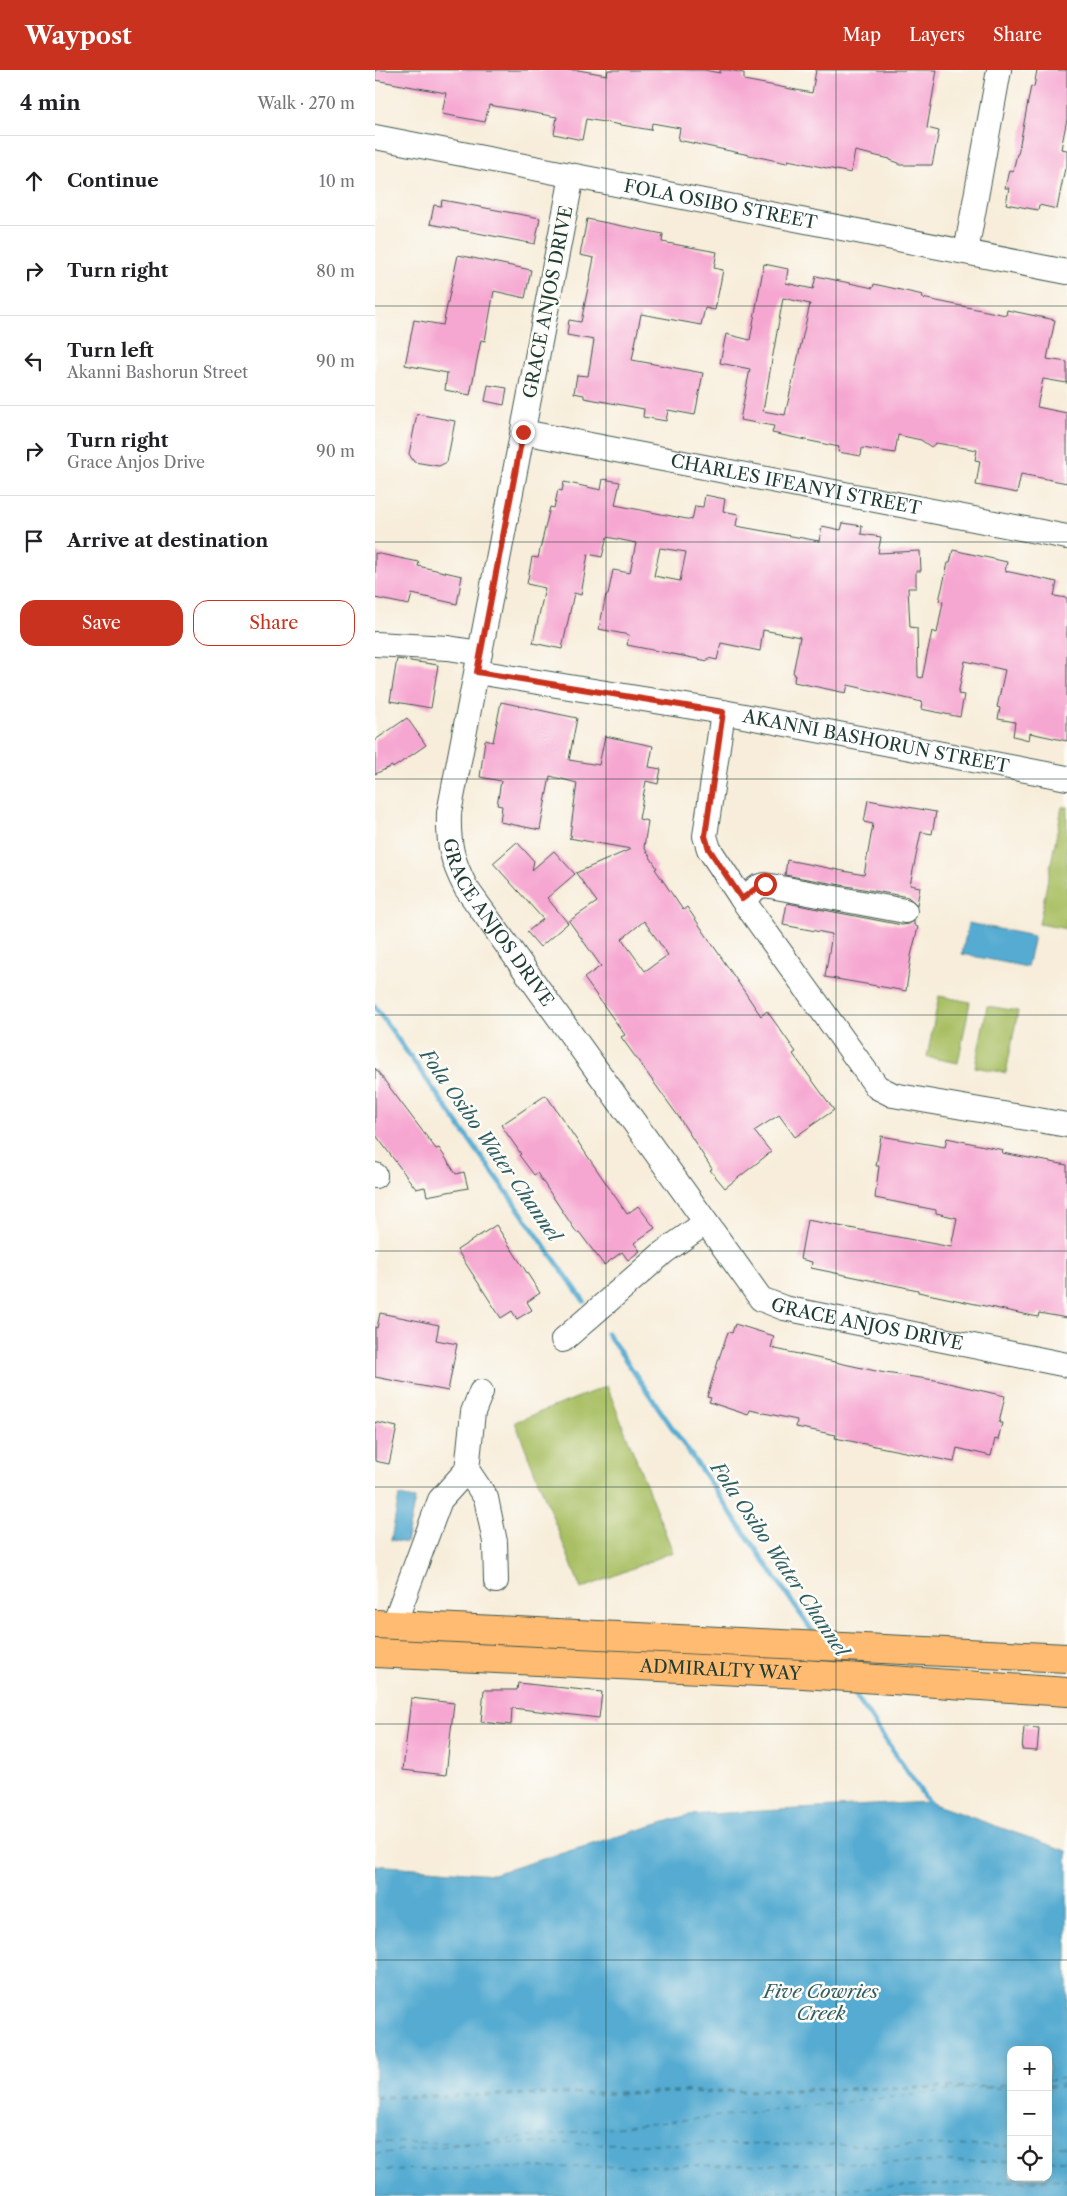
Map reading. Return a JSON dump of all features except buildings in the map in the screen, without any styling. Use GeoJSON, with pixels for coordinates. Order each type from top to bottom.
{"type":"FeatureCollection","features":[{"type":"Feature","properties":{"kind":"main road","name":"ADMIRALTY WAY"},"geometry":{"type":"LineString","coordinates":[[384,1624],[1067,1658]]}},
{"type":"Feature","properties":{"kind":"main road","name":"ADMIRALTY WAY"},"geometry":{"type":"LineString","coordinates":[[375,1653],[803,1674],[1067,1692]]}},
{"type":"Feature","properties":{"kind":"street"},"geometry":{"type":"LineString","coordinates":[[965,252],[999,70]]}},
{"type":"Feature","properties":{"kind":"street","name":"FOLA OSIBO STREET"},"geometry":{"type":"LineString","coordinates":[[375,137],[1067,272]]}},
{"type":"Feature","properties":{"kind":"street","name":"GRACE ANJOS DRIVE"},"geometry":{"type":"LineString","coordinates":[[572,176],[449,813],[448,839],[454,865],[466,888],[761,1299],[784,1308],[1067,1365]]}},
{"type":"Feature","properties":{"kind":"street","name":"CHARLES IFEANYI STREET"},"geometry":{"type":"LineString","coordinates":[[523,432],[1067,537]]}},
{"type":"Feature","properties":{"kind":"street","name":"AKANNI BASHORUN STREET"},"geometry":{"type":"LineString","coordinates":[[375,644],[448,648],[478,662],[723,712],[1067,778]]}},
{"type":"Feature","properties":{"kind":"street"},"geometry":{"type":"LineString","coordinates":[[723,712],[705,836],[709,849],[742,899],[877,1087],[893,1095],[1067,1125]]}},
{"type":"Feature","properties":{"kind":"street"},"geometry":{"type":"LineString","coordinates":[[742,899],[765,884],[905,911]]}},
{"type":"Feature","properties":{"kind":"street"},"geometry":{"type":"LineString","coordinates":[[563,1340],[664,1252],[705,1223]]}},
{"type":"Feature","properties":{"kind":"street"},"geometry":{"type":"LineString","coordinates":[[384,1624],[439,1500],[467,1470],[473,1412],[481,1392]]}},
{"type":"Feature","properties":{"kind":"street"},"geometry":{"type":"LineString","coordinates":[[467,1470],[486,1498],[495,1542],[496,1581]]}},
{"type":"Feature","properties":{"kind":"green space"},"geometry":{"type":"Polygon","coordinates":[[[1062,807],[1067,807],[1067,929],[1039,924],[1062,807]]]}},
{"type":"Feature","properties":{"kind":"green space"},"geometry":{"type":"Polygon","coordinates":[[[939,996],[970,1002],[958,1063],[927,1057],[939,996]]]}},
{"type":"Feature","properties":{"kind":"green space"},"geometry":{"type":"Polygon","coordinates":[[[987,1006],[1018,1011],[1006,1073],[975,1067],[987,1006]]]}},
{"type":"Feature","properties":{"kind":"green space"},"geometry":{"type":"Polygon","coordinates":[[[607,1386],[673,1552],[581,1589],[515,1422],[607,1386]]]}},
{"type":"Feature","properties":{"kind":"water"},"geometry":{"type":"Polygon","coordinates":[[[968,923],[1034,936],[1027,967],[962,954],[968,923]]]}},
{"type":"Feature","properties":{"kind":"water"},"geometry":{"type":"Polygon","coordinates":[[[399,1496],[415,1499],[406,1543],[391,1540],[399,1496]]]}},
{"type":"Feature","properties":{"kind":"water","name":"Five Cowries Creek"},"geometry":{"type":"Polygon","coordinates":[[[928,1802],[1067,1851],[1067,2196],[375,2196],[375,1865],[493,1874],[688,1815],[928,1802]]]}},
{"type":"Feature","properties":{"kind":"waterway","name":"Fola Osibo Water Channel"},"geometry":{"type":"LineString","coordinates":[[375,1007],[584,1301]]}},
{"type":"Feature","properties":{"kind":"waterway","name":"Fola Osibo Water Channel"},"geometry":{"type":"LineString","coordinates":[[607,1333],[815,1635]]}},
{"type":"Feature","properties":{"kind":"waterway","name":"Fola Osibo Water Channel"},"geometry":{"type":"LineString","coordinates":[[849,1686],[928,1802]]}},
{"type":"Feature","properties":{"kind":"ferry route"},"geometry":{"type":"LineString","coordinates":[[1052,2080],[1067,2078]]}},
{"type":"Feature","properties":{"kind":"ferry route"},"geometry":{"type":"LineString","coordinates":[[375,2154],[1007,2084]]}},
{"type":"Feature","properties":{"kind":"ferry route"},"geometry":{"type":"LineString","coordinates":[[1052,2085],[1067,2084]]}},
{"type":"Feature","properties":{"kind":"ferry route"},"geometry":{"type":"LineString","coordinates":[[375,2096],[990,2086]]}},
{"type":"Feature","properties":{"kind":"ferry route"},"geometry":{"type":"LineString","coordinates":[[1052,2087],[1067,2087]]}},
{"type":"Feature","properties":{"kind":"ferry route"},"geometry":{"type":"LineString","coordinates":[[375,2098],[965,2088]]}},
{"type":"Feature","properties":{"kind":"ferry route"},"geometry":{"type":"LineString","coordinates":[[984,2088],[1007,2088]]}},
{"type":"Feature","properties":{"kind":"ferry route"},"geometry":{"type":"LineString","coordinates":[[375,2142],[473,2143]]}},
{"type":"Feature","properties":{"kind":"ferry route"},"geometry":{"type":"LineString","coordinates":[[487,2143],[1007,2146]]}},
{"type":"Feature","properties":{"kind":"ferry route"},"geometry":{"type":"LineString","coordinates":[[1052,2146],[1067,2146]]}},
{"type":"Feature","properties":{"kind":"ferry route"},"geometry":{"type":"LineString","coordinates":[[1052,2160],[1067,2160]]}},
{"type":"Feature","properties":{"kind":"ferry route"},"geometry":{"type":"LineString","coordinates":[[375,2170],[1007,2161]]}},
{"type":"Feature","properties":{"kind":"ferry route"},"geometry":{"type":"LineString","coordinates":[[668,2196],[1067,2179]]}},
{"type":"Feature","properties":{"kind":"route"},"geometry":{"type":"LineString","coordinates":[[523,432],[477,672],[723,712],[705,836],[709,849],[742,899],[765,884]]}}]}
